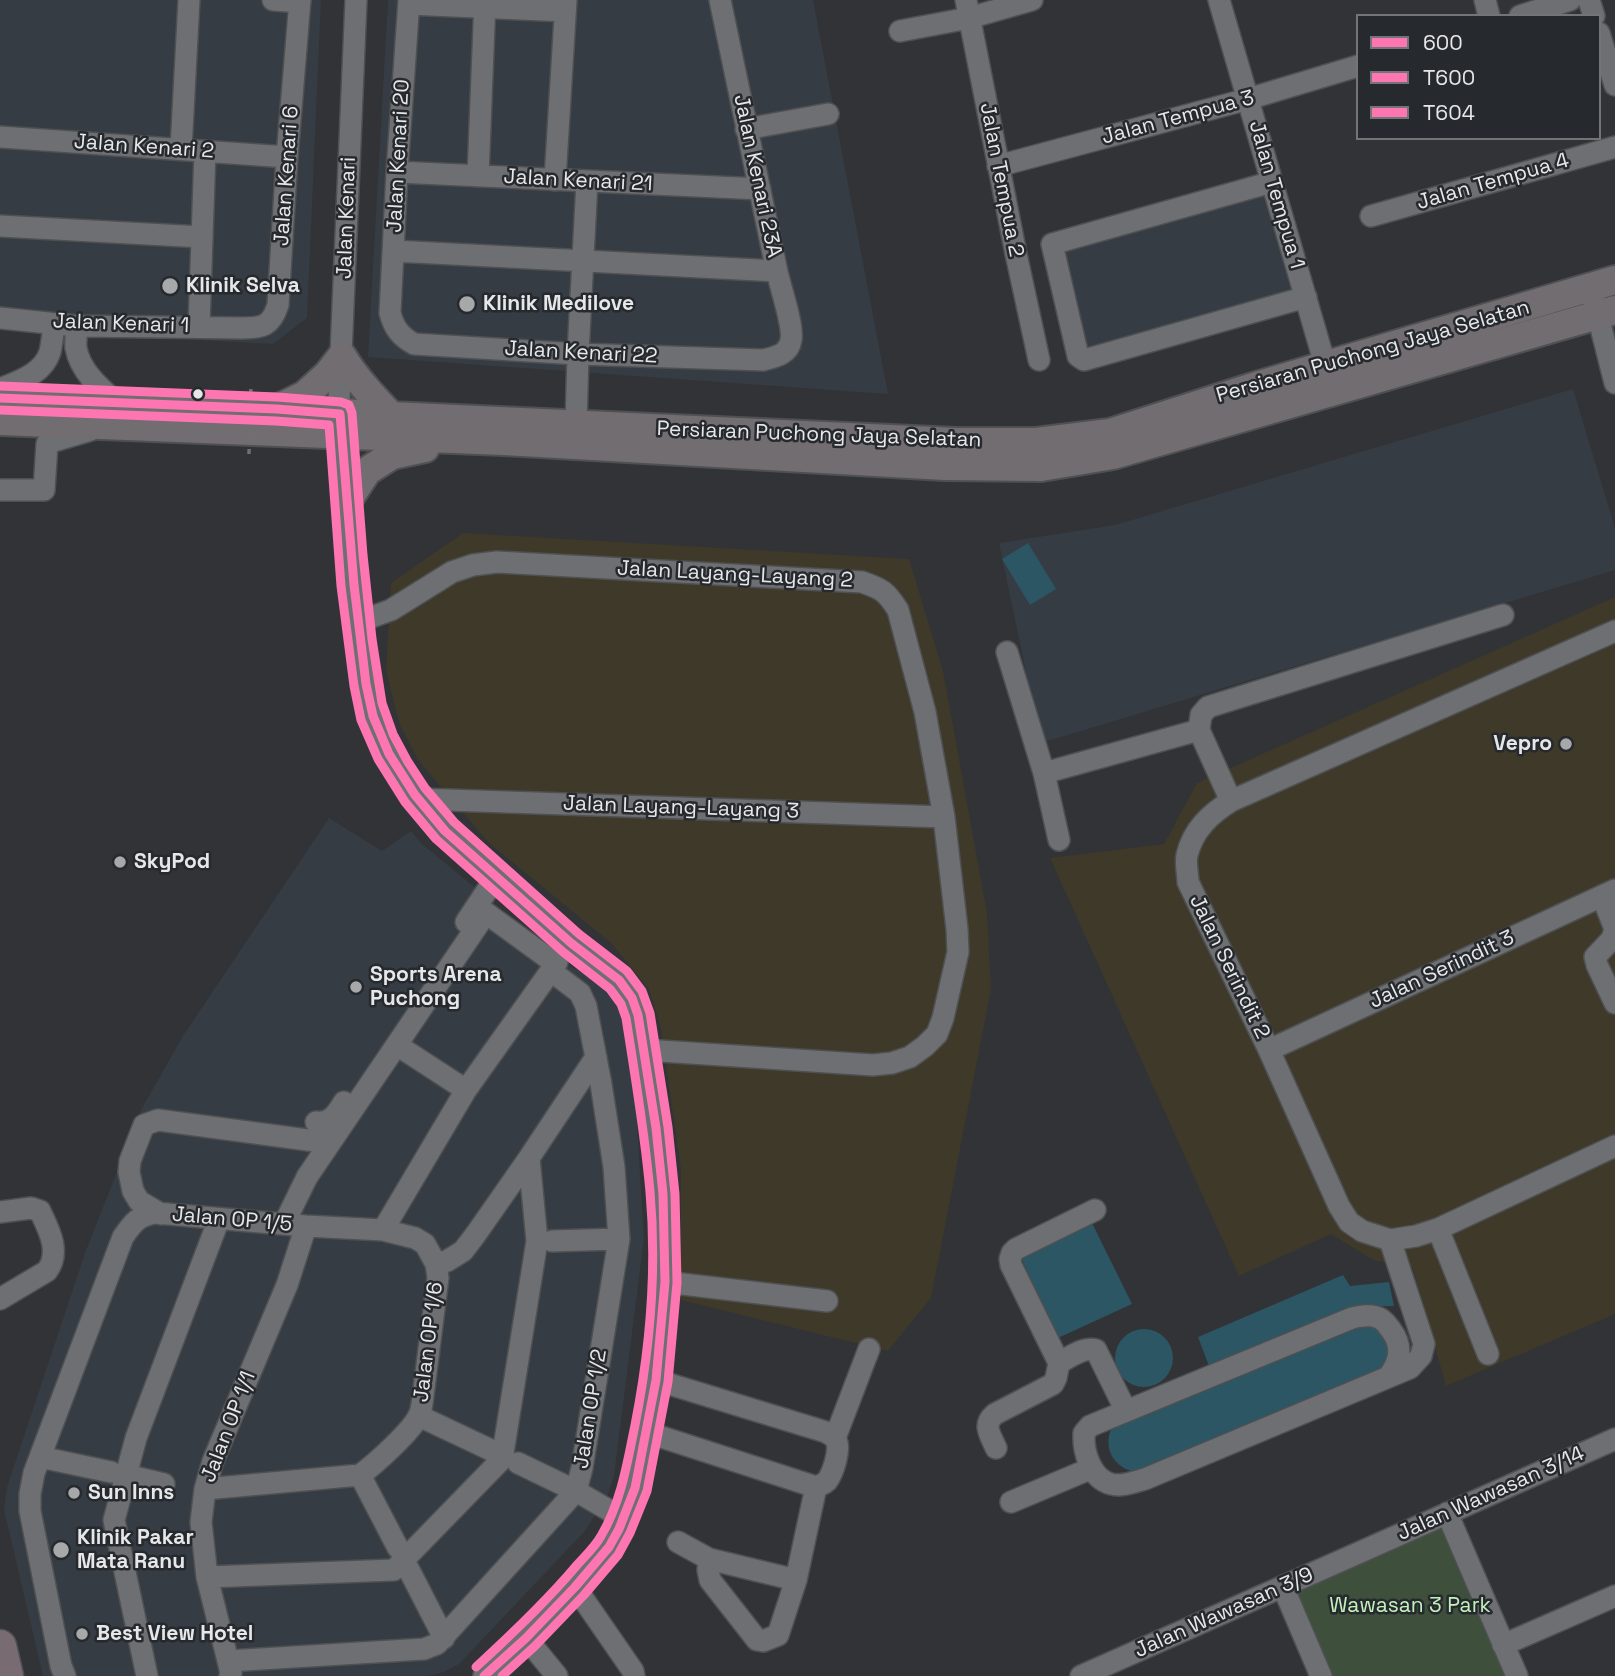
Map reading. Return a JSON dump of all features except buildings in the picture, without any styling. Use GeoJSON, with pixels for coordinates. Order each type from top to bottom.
{"type":"FeatureCollection","features":[{"type":"Feature","properties":{"kind":"highway"},"geometry":{"type":"LineString","coordinates":[[0,1646],[6,1676]]}},
{"type":"Feature","properties":{"kind":"main road","name":"Persiaran Puchong Jaya Selatan"},"geometry":{"type":"LineString","coordinates":[[0,398],[112,414],[341,425],[504,442],[945,466],[1041,467],[1113,455],[1330,378],[1605,298]]}},
{"type":"Feature","properties":{"kind":"main road"},"geometry":{"type":"LineString","coordinates":[[278,409],[306,395],[342,356],[362,385],[391,416]]}},
{"type":"Feature","properties":{"kind":"main road","name":"Persiaran Puchong Jaya Selatan"},"geometry":{"type":"LineString","coordinates":[[0,421],[112,414],[278,409],[341,425],[391,416],[956,442],[1035,442],[1110,433],[1256,386],[1330,378]]}},
{"type":"Feature","properties":{"kind":"main road"},"geometry":{"type":"LineString","coordinates":[[348,500],[367,471],[392,455],[421,448],[504,442]]}},
{"type":"Feature","properties":{"kind":"street"},"geometry":{"type":"LineString","coordinates":[[181,149],[189,0]]}},
{"type":"Feature","properties":{"kind":"street"},"geometry":{"type":"LineString","coordinates":[[274,0],[300,1]]}},
{"type":"Feature","properties":{"kind":"street","name":"Jalan Kenari"},"geometry":{"type":"LineString","coordinates":[[356,0],[341,425],[358,622],[365,680],[375,723],[395,766],[430,816],[571,943],[619,980],[632,998],[645,1050],[663,1194],[665,1282],[656,1380],[635,1488],[624,1519],[609,1547],[575,1587],[526,1638],[484,1676]]}},
{"type":"Feature","properties":{"kind":"street","name":"Jalan Kenari 23A"},"geometry":{"type":"LineString","coordinates":[[720,0],[776,271],[792,330],[787,351]]}},
{"type":"Feature","properties":{"kind":"street"},"geometry":{"type":"LineString","coordinates":[[900,31],[968,9],[1032,0]]}},
{"type":"Feature","properties":{"kind":"street","name":"Jalan Tempua 1"},"geometry":{"type":"LineString","coordinates":[[1219,0],[1330,378]]}},
{"type":"Feature","properties":{"kind":"street"},"geometry":{"type":"LineString","coordinates":[[1526,14],[1570,0]]}},
{"type":"Feature","properties":{"kind":"street","name":"Jalan Kenari 6"},"geometry":{"type":"LineString","coordinates":[[242,328],[265,325],[274,317],[278,305],[300,1]]}},
{"type":"Feature","properties":{"kind":"street"},"geometry":{"type":"LineString","coordinates":[[409,2],[566,6],[555,180]]}},
{"type":"Feature","properties":{"kind":"street","name":"Jalan Kenari 20"},"geometry":{"type":"LineString","coordinates":[[390,313],[409,2]]}},
{"type":"Feature","properties":{"kind":"street"},"geometry":{"type":"LineString","coordinates":[[478,176],[485,4]]}},
{"type":"Feature","properties":{"kind":"street","name":"Jalan Tempua 2"},"geometry":{"type":"LineString","coordinates":[[968,9],[1039,360]]}},
{"type":"Feature","properties":{"kind":"street"},"geometry":{"type":"LineString","coordinates":[[1601,40],[1615,85]]}},
{"type":"Feature","properties":{"kind":"street","name":"Jalan Tempua 3"},"geometry":{"type":"LineString","coordinates":[[998,166],[1248,99],[1356,67]]}},
{"type":"Feature","properties":{"kind":"street"},"geometry":{"type":"LineString","coordinates":[[746,129],[828,114]]}},
{"type":"Feature","properties":{"kind":"street","name":"Jalan Kenari 2"},"geometry":{"type":"LineString","coordinates":[[0,137],[287,157]]}},
{"type":"Feature","properties":{"kind":"street","name":"Jalan Tempua 4"},"geometry":{"type":"LineString","coordinates":[[1371,216],[1615,147]]}},
{"type":"Feature","properties":{"kind":"street"},"geometry":{"type":"LineString","coordinates":[[199,326],[205,151]]}},
{"type":"Feature","properties":{"kind":"street","name":"Jalan Kenari 21"},"geometry":{"type":"LineString","coordinates":[[397,172],[760,189]]}},
{"type":"Feature","properties":{"kind":"street"},"geometry":{"type":"LineString","coordinates":[[576,425],[587,181]]}},
{"type":"Feature","properties":{"kind":"street"},"geometry":{"type":"LineString","coordinates":[[1272,182],[1052,244],[1078,356],[1084,360],[1306,297]]}},
{"type":"Feature","properties":{"kind":"street"},"geometry":{"type":"LineString","coordinates":[[0,226],[202,237]]}},
{"type":"Feature","properties":{"kind":"street"},"geometry":{"type":"LineString","coordinates":[[394,251],[776,271]]}},
{"type":"Feature","properties":{"kind":"street"},"geometry":{"type":"LineString","coordinates":[[1605,298],[1615,383]]}},
{"type":"Feature","properties":{"kind":"street","name":"Jalan Kenari 22"},"geometry":{"type":"LineString","coordinates":[[390,313],[397,332],[414,344],[578,354],[763,360],[776,358],[787,351]]}},
{"type":"Feature","properties":{"kind":"street","name":"Jalan Kenari 1"},"geometry":{"type":"LineString","coordinates":[[0,318],[77,326],[242,328]]}},
{"type":"Feature","properties":{"kind":"street"},"geometry":{"type":"LineString","coordinates":[[0,389],[18,382],[45,363],[50,352],[54,324]]}},
{"type":"Feature","properties":{"kind":"street"},"geometry":{"type":"LineString","coordinates":[[0,490],[44,490],[47,444],[112,414],[76,348],[77,326]]}},
{"type":"Feature","properties":{"kind":"street","name":"Jalan Layang-Layang 2"},"geometry":{"type":"LineString","coordinates":[[358,622],[391,610],[452,572],[473,565],[497,562],[862,582],[889,595],[898,610],[925,712],[944,817],[957,929],[958,952],[937,1034],[910,1057],[873,1065],[645,1050]]}},
{"type":"Feature","properties":{"kind":"street"},"geometry":{"type":"LineString","coordinates":[[1231,801],[1199,730],[1201,715],[1208,707],[1503,615]]}},
{"type":"Feature","properties":{"kind":"street","name":"Jalan Serindit 2"},"geometry":{"type":"LineString","coordinates":[[1390,1240],[1362,1231],[1349,1222],[1339,1206],[1269,1050],[1188,882],[1186,856],[1199,827],[1213,812],[1231,801],[1615,631]]}},
{"type":"Feature","properties":{"kind":"street"},"geometry":{"type":"LineString","coordinates":[[1007,652],[1044,773],[1059,840]]}},
{"type":"Feature","properties":{"kind":"street"},"geometry":{"type":"LineString","coordinates":[[1044,773],[1199,730]]}},
{"type":"Feature","properties":{"kind":"street","name":"Jalan Layang-Layang 3"},"geometry":{"type":"LineString","coordinates":[[419,799],[944,817]]}},
{"type":"Feature","properties":{"kind":"street"},"geometry":{"type":"LineString","coordinates":[[316,1122],[330,1121],[338,1112],[496,877]]}},
{"type":"Feature","properties":{"kind":"street"},"geometry":{"type":"LineString","coordinates":[[1608,893],[1615,929],[1612,939],[1595,957],[1615,1003]]}},
{"type":"Feature","properties":{"kind":"street","name":"Jalan Serindit 3"},"geometry":{"type":"LineString","coordinates":[[1269,1050],[1608,893]]}},
{"type":"Feature","properties":{"kind":"street","name":"Jalan OP 1/2"},"geometry":{"type":"LineString","coordinates":[[232,1672],[424,1649],[437,1644],[576,1491],[582,1468],[619,1239],[614,1167],[596,1057],[586,1006],[580,993],[486,913],[330,1143]]}},
{"type":"Feature","properties":{"kind":"street"},"geometry":{"type":"LineString","coordinates":[[383,1230],[466,1090],[571,943]]}},
{"type":"Feature","properties":{"kind":"street"},"geometry":{"type":"LineString","coordinates":[[406,1051],[466,1090]]}},
{"type":"Feature","properties":{"kind":"street"},"geometry":{"type":"LineString","coordinates":[[436,1264],[463,1251],[596,1057]]}},
{"type":"Feature","properties":{"kind":"street"},"geometry":{"type":"LineString","coordinates":[[161,1213],[139,1201],[133,1191],[130,1161],[144,1125],[158,1120],[330,1143],[307,1177],[284,1224]]}},
{"type":"Feature","properties":{"kind":"street"},"geometry":{"type":"LineString","coordinates":[[1389,1376],[1399,1358],[1397,1340],[1392,1331],[1378,1317],[1364,1315],[1352,1318],[1090,1426],[1083,1433],[1085,1454],[1101,1478],[1111,1484],[1124,1485],[1145,1479],[1410,1368],[1421,1356],[1424,1344],[1390,1240],[1438,1229],[1615,1146]]}},
{"type":"Feature","properties":{"kind":"street"},"geometry":{"type":"LineString","coordinates":[[207,1577],[394,1570],[502,1459],[537,1241],[529,1158]]}},
{"type":"Feature","properties":{"kind":"street"},"geometry":{"type":"LineString","coordinates":[[0,1212],[31,1208],[40,1211],[52,1239],[53,1256],[52,1265],[47,1271],[0,1299]]}},
{"type":"Feature","properties":{"kind":"street"},"geometry":{"type":"LineString","coordinates":[[996,1448],[987,1426],[988,1421],[995,1413],[1053,1384],[1059,1363],[1010,1259],[1012,1253],[1095,1210]]}},
{"type":"Feature","properties":{"kind":"street","name":"Jalan OP 1/5"},"geometry":{"type":"LineString","coordinates":[[65,1676],[30,1511],[30,1494],[34,1473],[123,1237],[134,1221],[146,1214],[161,1213],[383,1230]]}},
{"type":"Feature","properties":{"kind":"street"},"geometry":{"type":"LineString","coordinates":[[147,1676],[114,1520],[119,1474],[136,1438],[219,1219]]}},
{"type":"Feature","properties":{"kind":"street","name":"Jalan OP 1/1"},"geometry":{"type":"LineString","coordinates":[[232,1672],[207,1577],[201,1522],[205,1489],[213,1461],[287,1285],[306,1226]]}},
{"type":"Feature","properties":{"kind":"street"},"geometry":{"type":"LineString","coordinates":[[1438,1229],[1488,1354]]}},
{"type":"Feature","properties":{"kind":"street","name":"Jalan OP 1/6"},"geometry":{"type":"LineString","coordinates":[[360,1475],[372,1466],[419,1416],[438,1278],[436,1264],[425,1244],[415,1237],[383,1230]]}},
{"type":"Feature","properties":{"kind":"street"},"geometry":{"type":"LineString","coordinates":[[551,1241],[619,1239]]}},
{"type":"Feature","properties":{"kind":"street"},"geometry":{"type":"LineString","coordinates":[[665,1282],[827,1301]]}},
{"type":"Feature","properties":{"kind":"street"},"geometry":{"type":"LineString","coordinates":[[646,1432],[816,1487],[830,1476],[836,1458],[835,1438],[869,1349]]}},
{"type":"Feature","properties":{"kind":"street"},"geometry":{"type":"LineString","coordinates":[[1059,1363],[1085,1350],[1096,1350],[1126,1410]]}},
{"type":"Feature","properties":{"kind":"street"},"geometry":{"type":"LineString","coordinates":[[656,1380],[826,1432],[835,1438]]}},
{"type":"Feature","properties":{"kind":"street"},"geometry":{"type":"LineString","coordinates":[[419,1416],[493,1451]]}},
{"type":"Feature","properties":{"kind":"street","name":"Jalan Wawasan 3/14"},"geometry":{"type":"LineString","coordinates":[[1368,1549],[1615,1439]]}},
{"type":"Feature","properties":{"kind":"street"},"geometry":{"type":"LineString","coordinates":[[40,1457],[164,1484]]}},
{"type":"Feature","properties":{"kind":"street"},"geometry":{"type":"LineString","coordinates":[[518,1463],[576,1491],[624,1519]]}},
{"type":"Feature","properties":{"kind":"street"},"geometry":{"type":"LineString","coordinates":[[1011,1502],[1092,1468]]}},
{"type":"Feature","properties":{"kind":"street"},"geometry":{"type":"LineString","coordinates":[[205,1489],[360,1475],[398,1548]]}},
{"type":"Feature","properties":{"kind":"street"},"geometry":{"type":"LineString","coordinates":[[709,1559],[710,1580],[757,1640],[763,1641],[778,1635],[796,1580],[816,1487]]}},
{"type":"Feature","properties":{"kind":"street"},"geometry":{"type":"LineString","coordinates":[[1447,1513],[1517,1676]]}},
{"type":"Feature","properties":{"kind":"street"},"geometry":{"type":"LineString","coordinates":[[678,1542],[709,1559],[796,1580]]}},
{"type":"Feature","properties":{"kind":"street","name":"Jalan Wawasan 3/9"},"geometry":{"type":"LineString","coordinates":[[1081,1676],[1123,1668],[1283,1587],[1368,1549]]}},
{"type":"Feature","properties":{"kind":"street"},"geometry":{"type":"LineString","coordinates":[[408,1568],[444,1638]]}},
{"type":"Feature","properties":{"kind":"street"},"geometry":{"type":"LineString","coordinates":[[575,1587],[634,1676]]}},
{"type":"Feature","properties":{"kind":"street"},"geometry":{"type":"LineString","coordinates":[[1283,1587],[1321,1676]]}},
{"type":"Feature","properties":{"kind":"street"},"geometry":{"type":"LineString","coordinates":[[1503,1645],[1615,1596]]}},
{"type":"Feature","properties":{"kind":"street"},"geometry":{"type":"LineString","coordinates":[[526,1638],[557,1676]]}},
{"type":"Feature","properties":{"kind":"path"},"geometry":{"type":"LineString","coordinates":[[249,454],[251,384]]}},
{"type":"Feature","properties":{"kind":"shaded area"},"geometry":{"type":"Polygon","coordinates":[[[0,0],[321,0],[307,318],[273,344],[0,329],[0,0]]]}},
{"type":"Feature","properties":{"kind":"shaded area"},"geometry":{"type":"Polygon","coordinates":[[[388,0],[813,0],[888,394],[368,357],[388,0]]]}},
{"type":"Feature","properties":{"kind":"shaded area"},"geometry":{"type":"Polygon","coordinates":[[[1267,187],[1298,293],[1085,354],[1057,247],[1267,187]]]}},
{"type":"Feature","properties":{"kind":"shaded area"},"geometry":{"type":"Polygon","coordinates":[[[1573,389],[1615,528],[1615,570],[1041,743],[999,543],[1115,525],[1573,389]]]}},
{"type":"Feature","properties":{"kind":"shaded area"},"geometry":{"type":"Polygon","coordinates":[[[463,533],[909,559],[943,671],[987,913],[991,989],[931,1298],[888,1351],[681,1300],[681,1170],[661,1029],[649,989],[611,943],[489,843],[418,760],[400,725],[386,672],[391,583],[463,533]]]}},
{"type":"Feature","properties":{"kind":"shaded area"},"geometry":{"type":"Polygon","coordinates":[[[1615,597],[1615,1314],[1446,1386],[1413,1268],[1373,1260],[1331,1234],[1239,1276],[1050,858],[1164,844],[1197,783],[1615,597]]]}},
{"type":"Feature","properties":{"kind":"shaded area"},"geometry":{"type":"Polygon","coordinates":[[[329,818],[382,851],[411,831],[421,843],[571,967],[604,982],[618,1004],[627,1029],[631,1055],[644,1238],[614,1476],[608,1494],[585,1531],[459,1664],[444,1672],[428,1676],[43,1676],[4,1510],[7,1487],[85,1253],[142,1108],[183,1036],[329,818]]]}},
{"type":"Feature","properties":{"kind":"green space","name":"Wawasan 3 Park"},"geometry":{"type":"Polygon","coordinates":[[[1447,1513],[1517,1676],[1322,1676],[1283,1587],[1447,1513]]]}},
{"type":"Feature","properties":{"kind":"water"},"geometry":{"type":"Polygon","coordinates":[[[1028,543],[1056,589],[1030,605],[1002,559],[1028,543]]]}},
{"type":"Feature","properties":{"kind":"water"},"geometry":{"type":"Polygon","coordinates":[[[1089,1217],[1132,1304],[1058,1338],[1018,1251],[1089,1217]]]}},
{"type":"Feature","properties":{"kind":"water"},"geometry":{"type":"Polygon","coordinates":[[[1343,1275],[1350,1286],[1389,1282],[1394,1306],[1356,1307],[1209,1366],[1198,1337],[1343,1275]]]}},
{"type":"Feature","properties":{"kind":"water"},"geometry":{"type":"Polygon","coordinates":[[[1368,1320],[1388,1343],[1386,1362],[1381,1371],[1138,1472],[1125,1469],[1115,1461],[1109,1450],[1109,1436],[1117,1421],[1368,1320]]]}},
{"type":"Feature","properties":{"kind":"water"},"geometry":{"type":"Polygon","coordinates":[[[1138,1329],[1150,1329],[1160,1333],[1169,1342],[1173,1364],[1165,1379],[1150,1387],[1138,1387],[1128,1383],[1119,1374],[1115,1364],[1115,1352],[1119,1342],[1128,1333],[1138,1329]]]}},
{"type":"Feature","properties":{"kind":"transit line","name":"T604"},"geometry":{"type":"LineString","coordinates":[[0,386],[277,397],[349,405],[352,413],[372,639],[382,703],[393,734],[425,788],[454,822],[579,934],[627,971],[642,991],[650,1013],[668,1127],[675,1194],[677,1283],[668,1382],[647,1491],[618,1555],[584,1595],[502,1676]]}},
{"type":"Feature","properties":{"kind":"transit line","name":"600"},"geometry":{"type":"LineString","coordinates":[[0,398],[340,414],[354,585],[366,684],[373,716],[389,754],[415,795],[445,831],[571,943],[619,980],[632,998],[638,1015],[656,1128],[663,1194],[665,1282],[656,1380],[635,1488],[609,1547],[526,1638],[484,1676]]}},
{"type":"Feature","properties":{"kind":"transit line","name":"T600"},"geometry":{"type":"LineString","coordinates":[[0,410],[329,425],[341,586],[354,686],[361,720],[378,759],[405,802],[436,839],[563,952],[610,989],[621,1004],[626,1018],[640,1105],[650,1192],[653,1251],[648,1338],[629,1454],[614,1510],[596,1544],[541,1605],[476,1667]]}},
{"type":"Feature","properties":{"kind":"place","name":"Klinik Selva"},"geometry":{"type":"Point","coordinates":[170,286]}},
{"type":"Feature","properties":{"kind":"place","name":"Klinik Medilove"},"geometry":{"type":"Point","coordinates":[467,304]}},
{"type":"Feature","properties":{"kind":"place","name":"Vepro"},"geometry":{"type":"Point","coordinates":[1566,744]}},
{"type":"Feature","properties":{"kind":"place","name":"SkyPod"},"geometry":{"type":"Point","coordinates":[120,862]}},
{"type":"Feature","properties":{"kind":"place","name":"Sports Arena Puchong"},"geometry":{"type":"Point","coordinates":[356,987]}},
{"type":"Feature","properties":{"kind":"place","name":"Sun Inns"},"geometry":{"type":"Point","coordinates":[74,1493]}},
{"type":"Feature","properties":{"kind":"place","name":"Klinik Pakar Mata Ranu"},"geometry":{"type":"Point","coordinates":[61,1550]}},
{"type":"Feature","properties":{"kind":"place","name":"Best View Hotel"},"geometry":{"type":"Point","coordinates":[82,1634]}}]}
